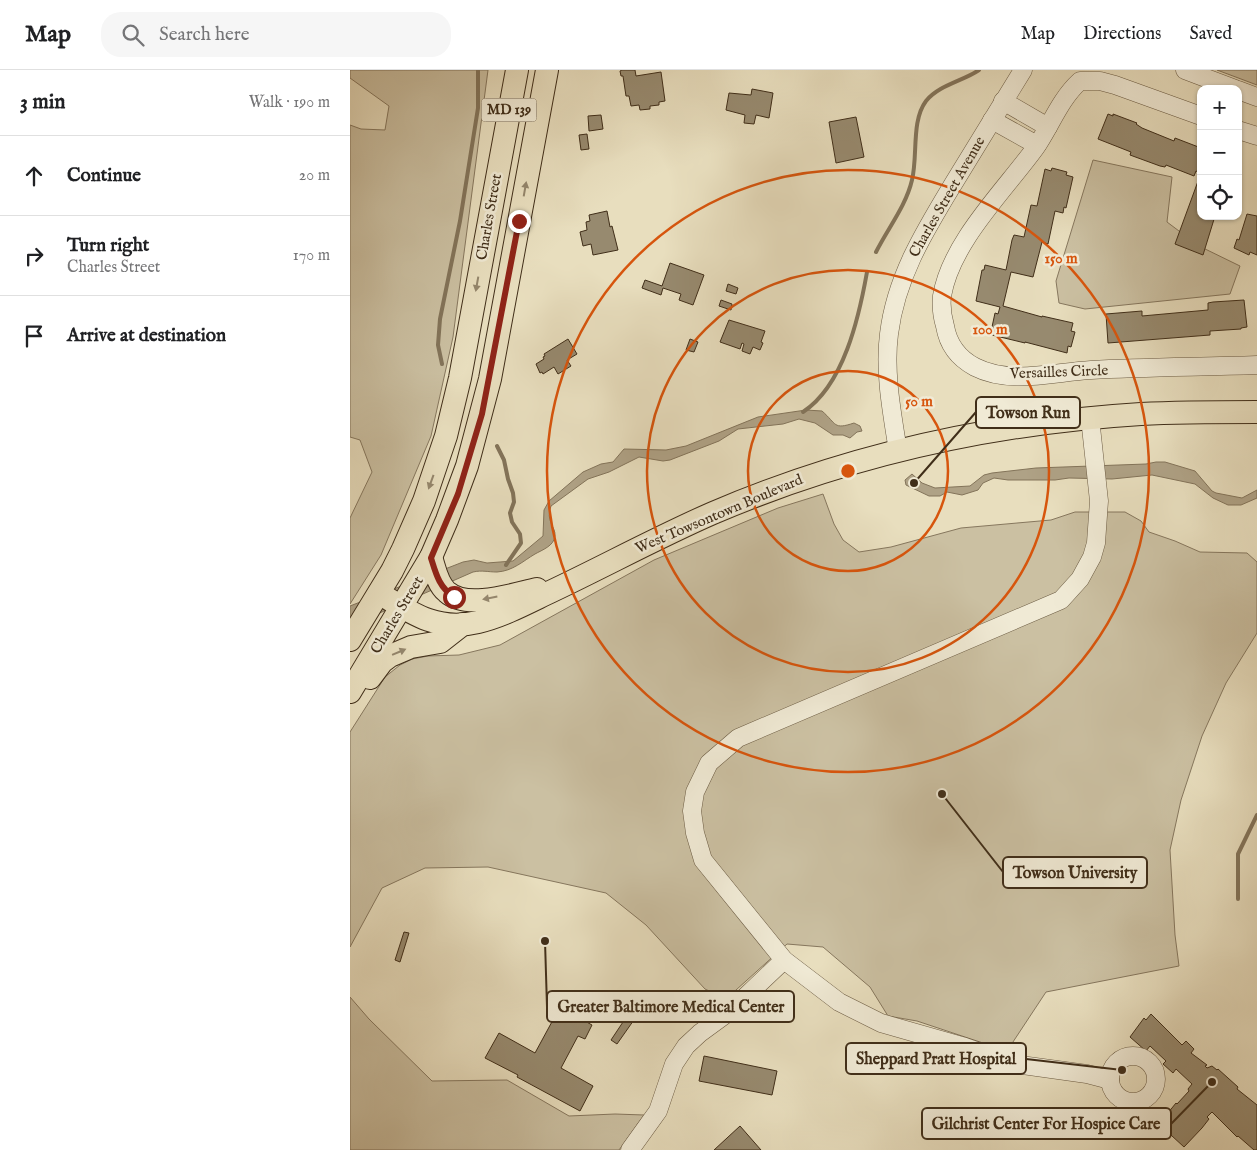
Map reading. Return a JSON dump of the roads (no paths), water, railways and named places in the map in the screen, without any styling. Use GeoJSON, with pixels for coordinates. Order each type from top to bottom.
{"type":"FeatureCollection","features":[{"type":"Feature","properties":{"kind":"main road","name":"Charles Street"},"geometry":{"type":"LineString","coordinates":[[350,640],[396,564],[414,524],[446,436],[460,378],[517,70]]}},
{"type":"Feature","properties":{"kind":"main road","name":"Charles Street"},"geometry":{"type":"LineString","coordinates":[[350,693],[431,558],[458,494],[482,414],[490,379],[546,70]]}},
{"type":"Feature","properties":{"kind":"main road","name":"West Towsontown Boulevard"},"geometry":{"type":"LineString","coordinates":[[379,593],[423,619],[443,624],[477,622],[502,615],[670,532],[753,497],[796,480],[898,451],[1018,426],[1090,418],[1176,412],[1257,412]]}},
{"type":"Feature","properties":{"kind":"main road"},"geometry":{"type":"LineString","coordinates":[[431,558],[438,582],[446,592],[454,597],[465,600],[482,600],[572,581]]}},
{"type":"Feature","properties":{"kind":"main road"},"geometry":{"type":"LineString","coordinates":[[350,693],[372,676],[382,662],[390,656],[411,647],[440,642],[463,624]]}},
{"type":"Feature","properties":{"kind":"street","name":"Charles Street Avenue"},"geometry":{"type":"LineString","coordinates":[[898,451],[888,357],[889,334],[897,294],[904,273],[925,232],[1023,70]]}},
{"type":"Feature","properties":{"kind":"street"},"geometry":{"type":"LineString","coordinates":[[1185,70],[1226,85]]}},
{"type":"Feature","properties":{"kind":"street","name":"Versailles Circle"},"geometry":{"type":"LineString","coordinates":[[1197,115],[1115,85],[1100,81],[1080,81],[1070,90],[1037,145],[968,236],[951,266],[942,297],[942,313],[950,343],[960,356],[976,367],[998,374],[1030,376],[1089,370],[1257,365]]}},
{"type":"Feature","properties":{"kind":"street"},"geometry":{"type":"LineString","coordinates":[[1242,91],[1257,97]]}},
{"type":"Feature","properties":{"kind":"street"},"geometry":{"type":"LineString","coordinates":[[1003,101],[1048,127]]}},
{"type":"Feature","properties":{"kind":"street"},"geometry":{"type":"LineString","coordinates":[[992,120],[1037,145]]}},
{"type":"Feature","properties":{"kind":"street"},"geometry":{"type":"LineString","coordinates":[[1242,131],[1257,136]]}},
{"type":"Feature","properties":{"kind":"street"},"geometry":{"type":"LineString","coordinates":[[1090,418],[1099,501],[1096,543],[1092,557],[1080,579],[1060,600],[738,738],[708,763],[695,792],[692,811],[694,833],[703,860],[784,960],[839,1002],[881,1023],[1014,1064],[1087,1074],[1110,1080]]}},
{"type":"Feature","properties":{"kind":"street"},"geometry":{"type":"LineString","coordinates":[[630,1150],[658,1111],[670,1073],[686,1046],[700,1032],[737,1004],[784,960]]}},
{"type":"Feature","properties":{"kind":"waterway"},"geometry":{"type":"LineString","coordinates":[[442,364],[438,345],[440,319],[460,221],[478,108],[478,70]]}},
{"type":"Feature","properties":{"kind":"waterway"},"geometry":{"type":"LineString","coordinates":[[876,252],[909,190],[914,171],[918,118],[921,109],[926,101],[938,91],[979,70]]}},
{"type":"Feature","properties":{"kind":"waterway"},"geometry":{"type":"LineString","coordinates":[[803,412],[817,400],[839,368],[854,329],[867,272]]}},
{"type":"Feature","properties":{"kind":"waterway"},"geometry":{"type":"LineString","coordinates":[[497,446],[504,460],[513,493],[514,502],[510,513],[512,522],[520,534],[521,543],[506,565]]}},
{"type":"Feature","properties":{"kind":"waterway"},"geometry":{"type":"LineString","coordinates":[[1238,899],[1238,854],[1257,815]]}},
{"type":"Feature","properties":{"kind":"place","name":"Towson Run"},"geometry":{"type":"Point","coordinates":[914,483]}},
{"type":"Feature","properties":{"kind":"place","name":"Towson University"},"geometry":{"type":"Point","coordinates":[942,794]}},
{"type":"Feature","properties":{"kind":"place","name":"Greater Baltimore Medical Center"},"geometry":{"type":"Point","coordinates":[545,941]}},
{"type":"Feature","properties":{"kind":"place","name":"Sheppard Pratt Hospital"},"geometry":{"type":"Point","coordinates":[1122,1070]}},
{"type":"Feature","properties":{"kind":"place","name":"Gilchrist Center For Hospice Care"},"geometry":{"type":"Point","coordinates":[1212,1082]}}]}
